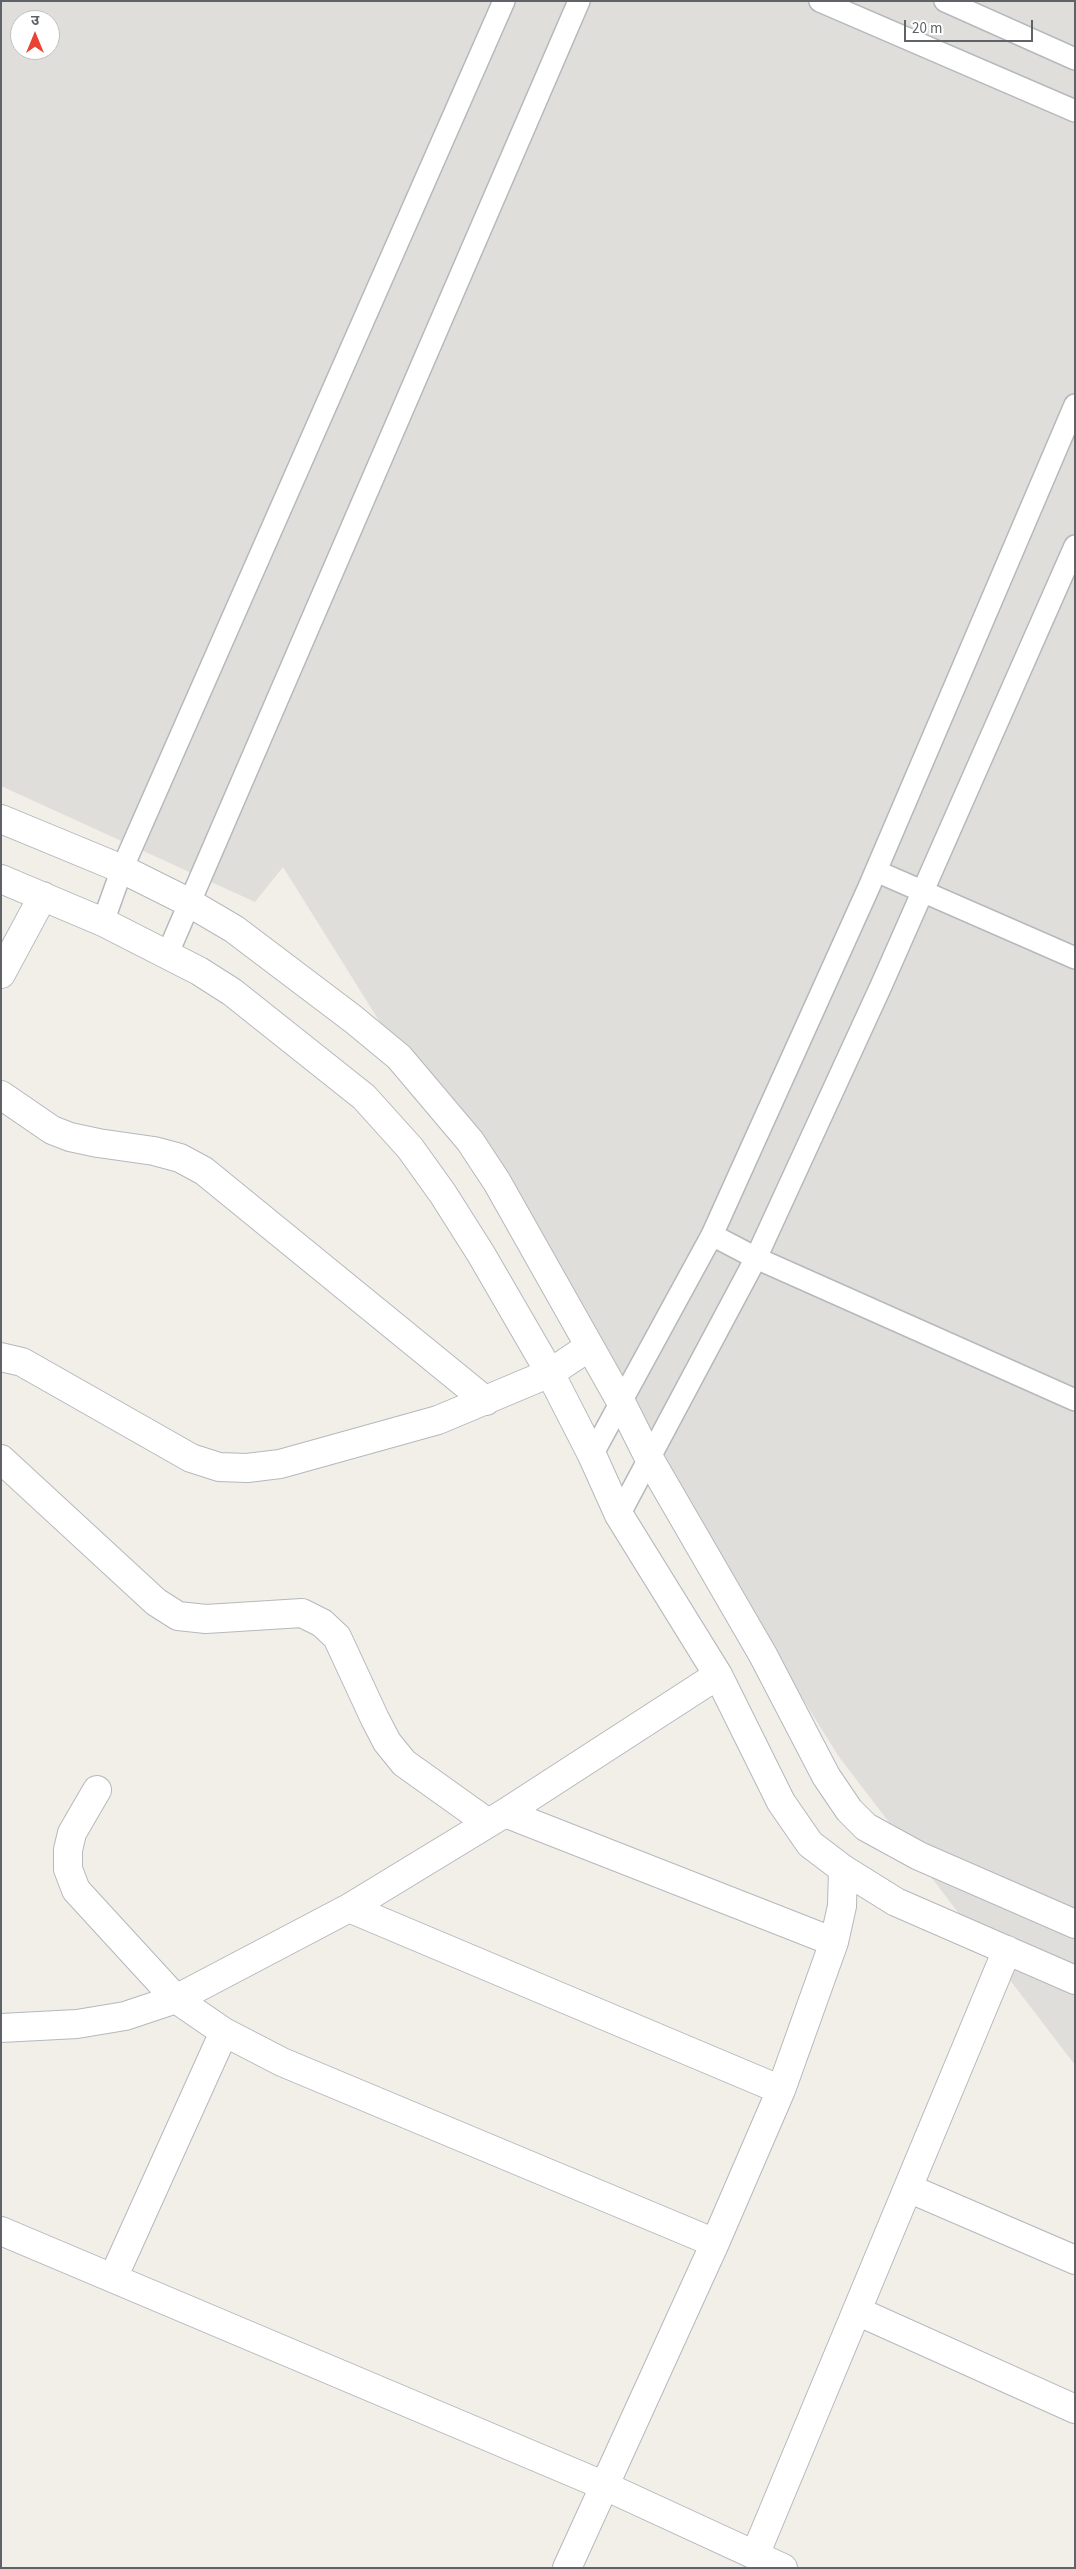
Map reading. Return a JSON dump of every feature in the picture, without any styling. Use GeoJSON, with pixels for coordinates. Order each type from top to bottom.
{"type":"FeatureCollection","features":[{"type":"Feature","properties":{"kind":"street"},"geometry":{"type":"LineString","coordinates":[[1,819],[122,869],[188,902],[234,929],[353,1019],[399,1057],[470,1141],[497,1182],[621,1402],[649,1458],[763,1655],[826,1776],[849,1810],[866,1827],[919,1856],[1075,1924]]}},
{"type":"Feature","properties":{"kind":"street"},"geometry":{"type":"LineString","coordinates":[[1,878],[103,922],[199,971],[232,992],[364,1097],[410,1148],[443,1194],[550,1373],[592,1455],[619,1515],[718,1675],[781,1802],[810,1844],[843,1869],[896,1902],[1075,1980]]}},
{"type":"Feature","properties":{"kind":"street"},"geometry":{"type":"LineString","coordinates":[[1,974],[43,896]]}},
{"type":"Feature","properties":{"kind":"street"},"geometry":{"type":"LineString","coordinates":[[1,1095],[52,1130],[70,1137],[98,1143],[154,1150],[180,1158],[204,1171],[486,1401]]}},
{"type":"Feature","properties":{"kind":"street"},"geometry":{"type":"LineString","coordinates":[[1,1357],[22,1362],[191,1458],[219,1467],[247,1468],[280,1464],[438,1420],[550,1373],[589,1347]]}},
{"type":"Feature","properties":{"kind":"street"},"geometry":{"type":"LineString","coordinates":[[1,1459],[156,1602],[178,1616],[206,1619],[302,1613],[322,1623],[337,1637],[379,1727],[387,1742],[404,1763],[496,1818],[834,1942]]}},
{"type":"Feature","properties":{"kind":"street"},"geometry":{"type":"LineString","coordinates":[[1,2028],[77,2024],[125,2016],[176,1999],[349,1908],[496,1818],[718,1675]]}},
{"type":"Feature","properties":{"kind":"street"},"geometry":{"type":"LineString","coordinates":[[97,1790],[72,1833],[68,1850],[68,1869],[76,1890],[176,1999],[224,2032],[282,2062],[715,2244]]}},
{"type":"Feature","properties":{"kind":"street"},"geometry":{"type":"LineString","coordinates":[[566,2568],[715,2244],[782,2090],[834,1942],[842,1906],[843,1869]]}},
{"type":"Feature","properties":{"kind":"street"},"geometry":{"type":"LineString","coordinates":[[349,1908],[782,2090]]}},
{"type":"Feature","properties":{"kind":"street"},"geometry":{"type":"LineString","coordinates":[[755,2555],[1007,1950]]}},
{"type":"Feature","properties":{"kind":"street"},"geometry":{"type":"LineString","coordinates":[[112,2278],[224,2032]]}},
{"type":"Feature","properties":{"kind":"street"},"geometry":{"type":"LineString","coordinates":[[908,2188],[1075,2260]]}},
{"type":"Feature","properties":{"kind":"street"},"geometry":{"type":"LineString","coordinates":[[1,2231],[605,2486],[783,2568]]}},
{"type":"Feature","properties":{"kind":"street"},"geometry":{"type":"LineString","coordinates":[[857,2311],[1075,2409]]}},
{"type":"Feature","properties":{"kind":"lane"},"geometry":{"type":"LineString","coordinates":[[103,922],[122,869],[504,1]]}},
{"type":"Feature","properties":{"kind":"lane"},"geometry":{"type":"LineString","coordinates":[[167,955],[188,902],[579,1]]}},
{"type":"Feature","properties":{"kind":"lane"},"geometry":{"type":"LineString","coordinates":[[820,1],[1075,112]]}},
{"type":"Feature","properties":{"kind":"lane"},"geometry":{"type":"LineString","coordinates":[[945,1],[1075,59]]}},
{"type":"Feature","properties":{"kind":"lane"},"geometry":{"type":"LineString","coordinates":[[592,1455],[712,1235],[876,871],[1075,405]]}},
{"type":"Feature","properties":{"kind":"lane"},"geometry":{"type":"LineString","coordinates":[[619,1515],[756,1258],[924,890],[1075,546]]}},
{"type":"Feature","properties":{"kind":"lane"},"geometry":{"type":"LineString","coordinates":[[876,871],[924,890],[1075,958]]}},
{"type":"Feature","properties":{"kind":"lane"},"geometry":{"type":"LineString","coordinates":[[712,1235],[756,1258],[1075,1400]]}},
{"type":"Feature","properties":{"kind":"shaded area"},"geometry":{"type":"Polygon","coordinates":[[[1,1],[1075,1],[1075,2065],[839,1757],[283,867],[255,902],[1,786],[1,1]]]}}]}
